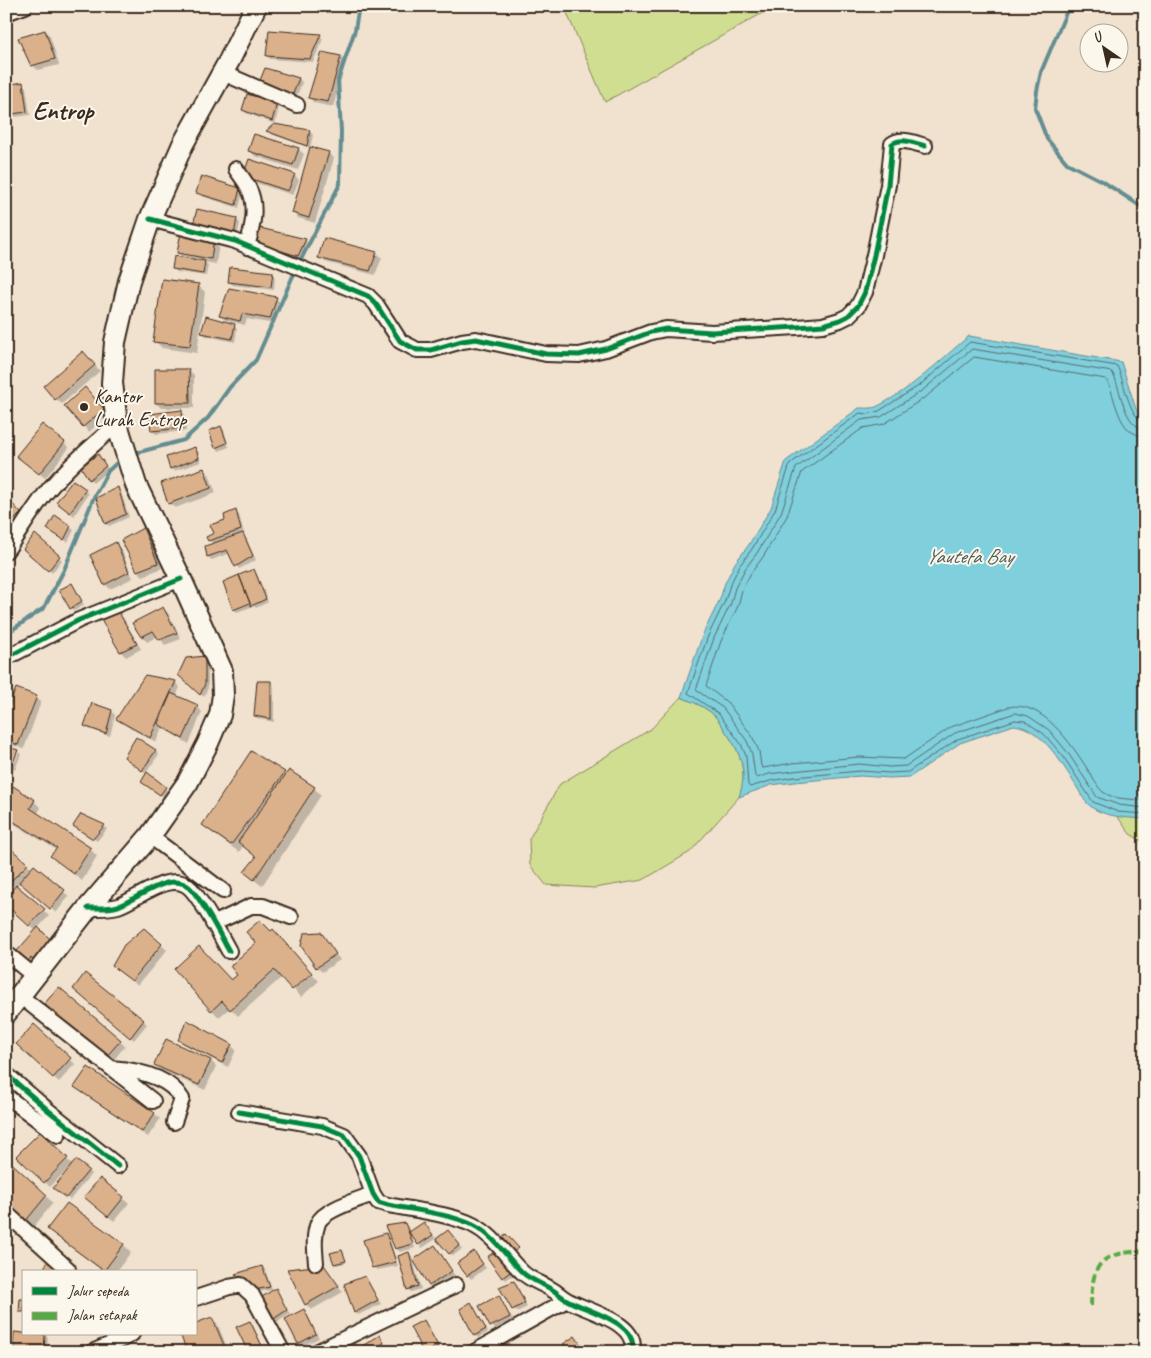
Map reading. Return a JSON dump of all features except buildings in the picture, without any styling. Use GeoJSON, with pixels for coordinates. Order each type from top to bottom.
{"type":"FeatureCollection","features":[{"type":"Feature","properties":{"kind":"highway"},"geometry":{"type":"LineString","coordinates":[[6,1013],[88,908],[150,836],[188,782],[220,715],[223,695],[222,671],[182,578],[136,485],[117,424],[112,383],[115,342],[129,280],[150,219],[183,144],[223,73],[256,6]]}},
{"type":"Feature","properties":{"kind":"street"},"geometry":{"type":"LineString","coordinates":[[6,13],[25,6]]}},
{"type":"Feature","properties":{"kind":"street"},"geometry":{"type":"LineString","coordinates":[[223,73],[297,105]]}},
{"type":"Feature","properties":{"kind":"street"},"geometry":{"type":"LineString","coordinates":[[150,219],[214,235],[368,296],[376,304],[400,341],[418,350],[431,350],[476,339],[546,354],[571,356],[606,349],[651,332],[666,329],[712,332],[823,325],[848,316],[858,306],[865,292],[888,185],[892,144],[895,141],[904,141],[925,146]]}},
{"type":"Feature","properties":{"kind":"street"},"geometry":{"type":"LineString","coordinates":[[236,169],[249,189],[252,198],[253,249]]}},
{"type":"Feature","properties":{"kind":"street"},"geometry":{"type":"LineString","coordinates":[[6,551],[44,496],[60,477],[117,424]]}},
{"type":"Feature","properties":{"kind":"street"},"geometry":{"type":"LineString","coordinates":[[6,658],[79,620],[182,578]]}},
{"type":"Feature","properties":{"kind":"street"},"geometry":{"type":"LineString","coordinates":[[150,836],[223,891]]}},
{"type":"Feature","properties":{"kind":"street"},"geometry":{"type":"LineString","coordinates":[[88,908],[120,906],[158,885],[168,882],[180,883],[190,887],[229,951]]}},
{"type":"Feature","properties":{"kind":"street"},"geometry":{"type":"LineString","coordinates":[[213,924],[251,906],[264,906],[290,918]]}},
{"type":"Feature","properties":{"kind":"street"},"geometry":{"type":"LineString","coordinates":[[6,953],[34,976]]}},
{"type":"Feature","properties":{"kind":"street"},"geometry":{"type":"LineString","coordinates":[[20,996],[153,1101]]}},
{"type":"Feature","properties":{"kind":"street"},"geometry":{"type":"LineString","coordinates":[[110,1068],[126,1069],[152,1076],[178,1093],[182,1100],[174,1122]]}},
{"type":"Feature","properties":{"kind":"street"},"geometry":{"type":"LineString","coordinates":[[6,1074],[49,1112],[118,1166]]}},
{"type":"Feature","properties":{"kind":"street"},"geometry":{"type":"LineString","coordinates":[[6,1096],[58,1135]]}},
{"type":"Feature","properties":{"kind":"street"},"geometry":{"type":"LineString","coordinates":[[240,1112],[322,1126],[344,1135],[359,1156],[373,1194],[378,1202],[458,1219],[490,1235],[528,1278],[624,1328],[634,1341],[632,1352]]}},
{"type":"Feature","properties":{"kind":"street"},"geometry":{"type":"LineString","coordinates":[[316,1263],[315,1236],[319,1222],[330,1211],[373,1194]]}},
{"type":"Feature","properties":{"kind":"street"},"geometry":{"type":"LineString","coordinates":[[6,1213],[68,1269]]}},
{"type":"Feature","properties":{"kind":"street"},"geometry":{"type":"LineString","coordinates":[[198,1297],[241,1285],[252,1295],[283,1352]]}},
{"type":"Feature","properties":{"kind":"street"},"geometry":{"type":"LineString","coordinates":[[316,1352],[456,1285]]}},
{"type":"Feature","properties":{"kind":"street"},"geometry":{"type":"LineString","coordinates":[[474,1352],[567,1300]]}},
{"type":"Feature","properties":{"kind":"street"},"geometry":{"type":"LineString","coordinates":[[92,1352],[124,1340],[129,1336]]}},
{"type":"Feature","properties":{"kind":"green space"},"geometry":{"type":"Polygon","coordinates":[[[564,6],[775,6],[605,102],[564,6]]]}},
{"type":"Feature","properties":{"kind":"green space"},"geometry":{"type":"Polygon","coordinates":[[[681,697],[699,705],[715,716],[736,748],[743,771],[742,788],[739,797],[690,852],[643,880],[594,888],[546,885],[530,865],[529,839],[560,784],[651,729],[681,697]]]}},
{"type":"Feature","properties":{"kind":"green space"},"geometry":{"type":"Polygon","coordinates":[[[1117,816],[1145,819],[1145,843],[1130,834],[1117,816]]]}},
{"type":"Feature","properties":{"kind":"water","name":"Yautefa Bay"},"geometry":{"type":"Polygon","coordinates":[[[969,336],[1121,362],[1136,409],[1145,420],[1145,819],[1116,816],[1094,809],[1086,802],[1052,750],[1034,733],[1014,725],[960,743],[910,777],[860,776],[795,782],[771,785],[739,797],[742,788],[743,771],[736,748],[715,716],[699,705],[681,697],[703,634],[720,599],[725,583],[735,563],[748,546],[771,508],[786,461],[859,408],[876,407],[902,391],[969,336]]]}},
{"type":"Feature","properties":{"kind":"waterway"},"geometry":{"type":"LineString","coordinates":[[299,263],[340,184],[341,131],[338,80],[355,30],[359,6]]}},
{"type":"Feature","properties":{"kind":"waterway"},"geometry":{"type":"LineString","coordinates":[[1069,6],[1041,72],[1035,108],[1047,139],[1067,163],[1102,181],[1145,209]]}},
{"type":"Feature","properties":{"kind":"waterway"},"geometry":{"type":"LineString","coordinates":[[132,454],[184,440],[208,418],[230,387],[256,360],[296,269]]}},
{"type":"Feature","properties":{"kind":"waterway"},"geometry":{"type":"LineString","coordinates":[[6,634],[44,608],[64,570],[94,497],[108,471],[121,459]]}},
{"type":"Feature","properties":{"kind":"marked path"},"geometry":{"type":"LineString","coordinates":[[1091,1306],[1094,1279],[1102,1263],[1118,1254],[1145,1251]]}},
{"type":"Feature","properties":{"kind":"cycle path"},"geometry":{"type":"LineString","coordinates":[[150,219],[235,241],[368,296],[376,304],[400,341],[417,350],[431,350],[476,339],[546,354],[579,355],[606,349],[651,332],[666,329],[712,332],[797,327],[823,325],[848,316],[858,306],[865,292],[888,185],[892,144],[904,141],[925,146]]}},
{"type":"Feature","properties":{"kind":"cycle path"},"geometry":{"type":"LineString","coordinates":[[6,658],[79,620],[181,579]]}},
{"type":"Feature","properties":{"kind":"cycle path"},"geometry":{"type":"LineString","coordinates":[[88,908],[118,906],[154,887],[174,882],[183,883],[191,889],[201,902],[229,951]]}},
{"type":"Feature","properties":{"kind":"cycle path"},"geometry":{"type":"LineString","coordinates":[[6,1074],[118,1166]]}},
{"type":"Feature","properties":{"kind":"cycle path"},"geometry":{"type":"LineString","coordinates":[[239,1112],[322,1126],[344,1135],[359,1156],[373,1194],[378,1202],[454,1218],[473,1225],[494,1240],[528,1277],[553,1290],[567,1300],[620,1325],[628,1333],[632,1342],[632,1352]]}},
{"type":"Feature","properties":{"kind":"place","name":"Kantor Lurah Entrop"},"geometry":{"type":"Point","coordinates":[84,407]}},
{"type":"Feature","properties":{"kind":"district","name":"Entrop"},"geometry":{"type":"Point","coordinates":[63,111]}}]}
